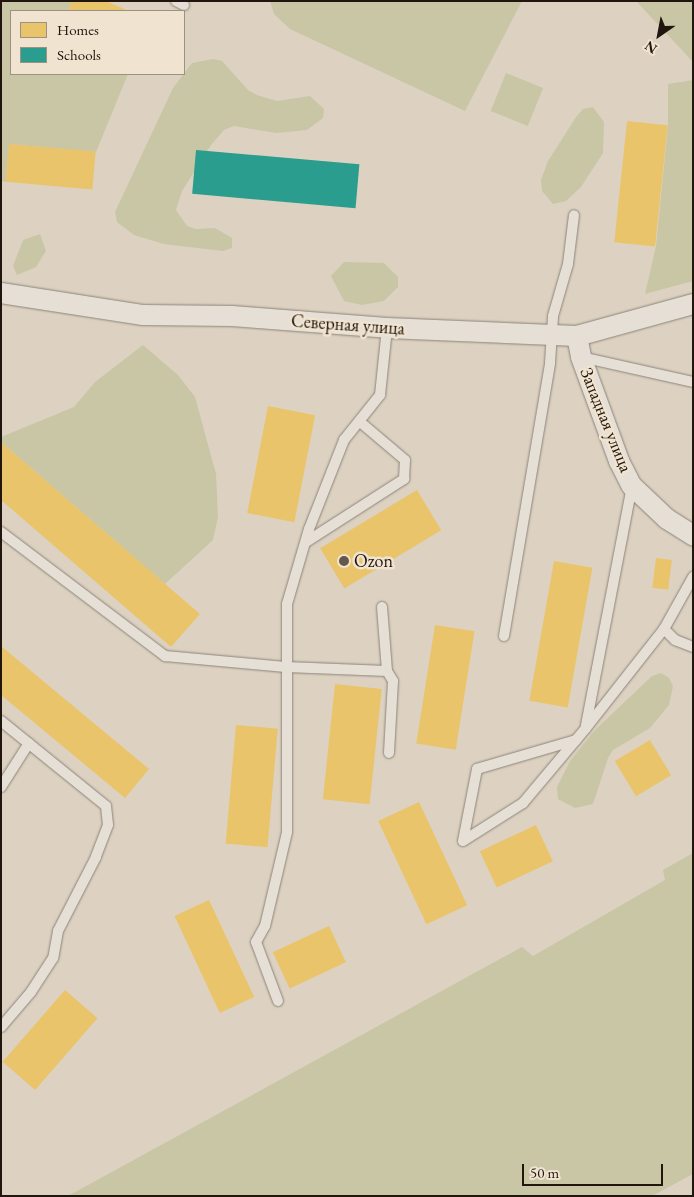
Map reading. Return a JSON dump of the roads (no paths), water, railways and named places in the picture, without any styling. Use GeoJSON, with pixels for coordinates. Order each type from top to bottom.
{"type":"FeatureCollection","features":[{"type":"Feature","properties":{"kind":"street","name":"Северная улица"},"geometry":{"type":"LineString","coordinates":[[1,293],[143,314],[232,316],[387,328],[577,336],[693,304]]}},
{"type":"Feature","properties":{"kind":"street","name":"Западная улица"},"geometry":{"type":"LineString","coordinates":[[577,336],[581,357],[619,461],[632,486],[667,519],[693,535]]}},
{"type":"Feature","properties":{"kind":"lane"},"geometry":{"type":"LineString","coordinates":[[504,636],[553,335],[553,316],[568,264],[574,215]]}},
{"type":"Feature","properties":{"kind":"lane"},"geometry":{"type":"LineString","coordinates":[[278,1001],[256,942],[265,926],[286,832],[287,604],[306,542],[344,440],[380,395],[387,328]]}},
{"type":"Feature","properties":{"kind":"lane"},"geometry":{"type":"LineString","coordinates":[[581,357],[693,382]]}},
{"type":"Feature","properties":{"kind":"lane"},"geometry":{"type":"LineString","coordinates":[[306,542],[404,479],[405,460],[359,421]]}},
{"type":"Feature","properties":{"kind":"lane"},"geometry":{"type":"LineString","coordinates":[[586,728],[632,486]]}},
{"type":"Feature","properties":{"kind":"lane"},"geometry":{"type":"LineString","coordinates":[[1,532],[165,656],[286,667],[387,671]]}},
{"type":"Feature","properties":{"kind":"lane"},"geometry":{"type":"LineString","coordinates":[[576,740],[477,769],[463,841],[523,803],[576,740],[586,728],[664,630],[693,577]]}},
{"type":"Feature","properties":{"kind":"lane"},"geometry":{"type":"LineString","coordinates":[[382,607],[387,671],[393,681],[389,753]]}},
{"type":"Feature","properties":{"kind":"lane"},"geometry":{"type":"LineString","coordinates":[[664,630],[675,640],[693,646]]}},
{"type":"Feature","properties":{"kind":"lane"},"geometry":{"type":"LineString","coordinates":[[1,721],[106,806],[108,825],[96,857],[58,931],[53,958],[1,1027]]}},
{"type":"Feature","properties":{"kind":"lane"},"geometry":{"type":"LineString","coordinates":[[1,787],[29,743]]}},
{"type":"Feature","properties":{"kind":"place","name":"Ozon"},"geometry":{"type":"Point","coordinates":[344,561]}}]}
